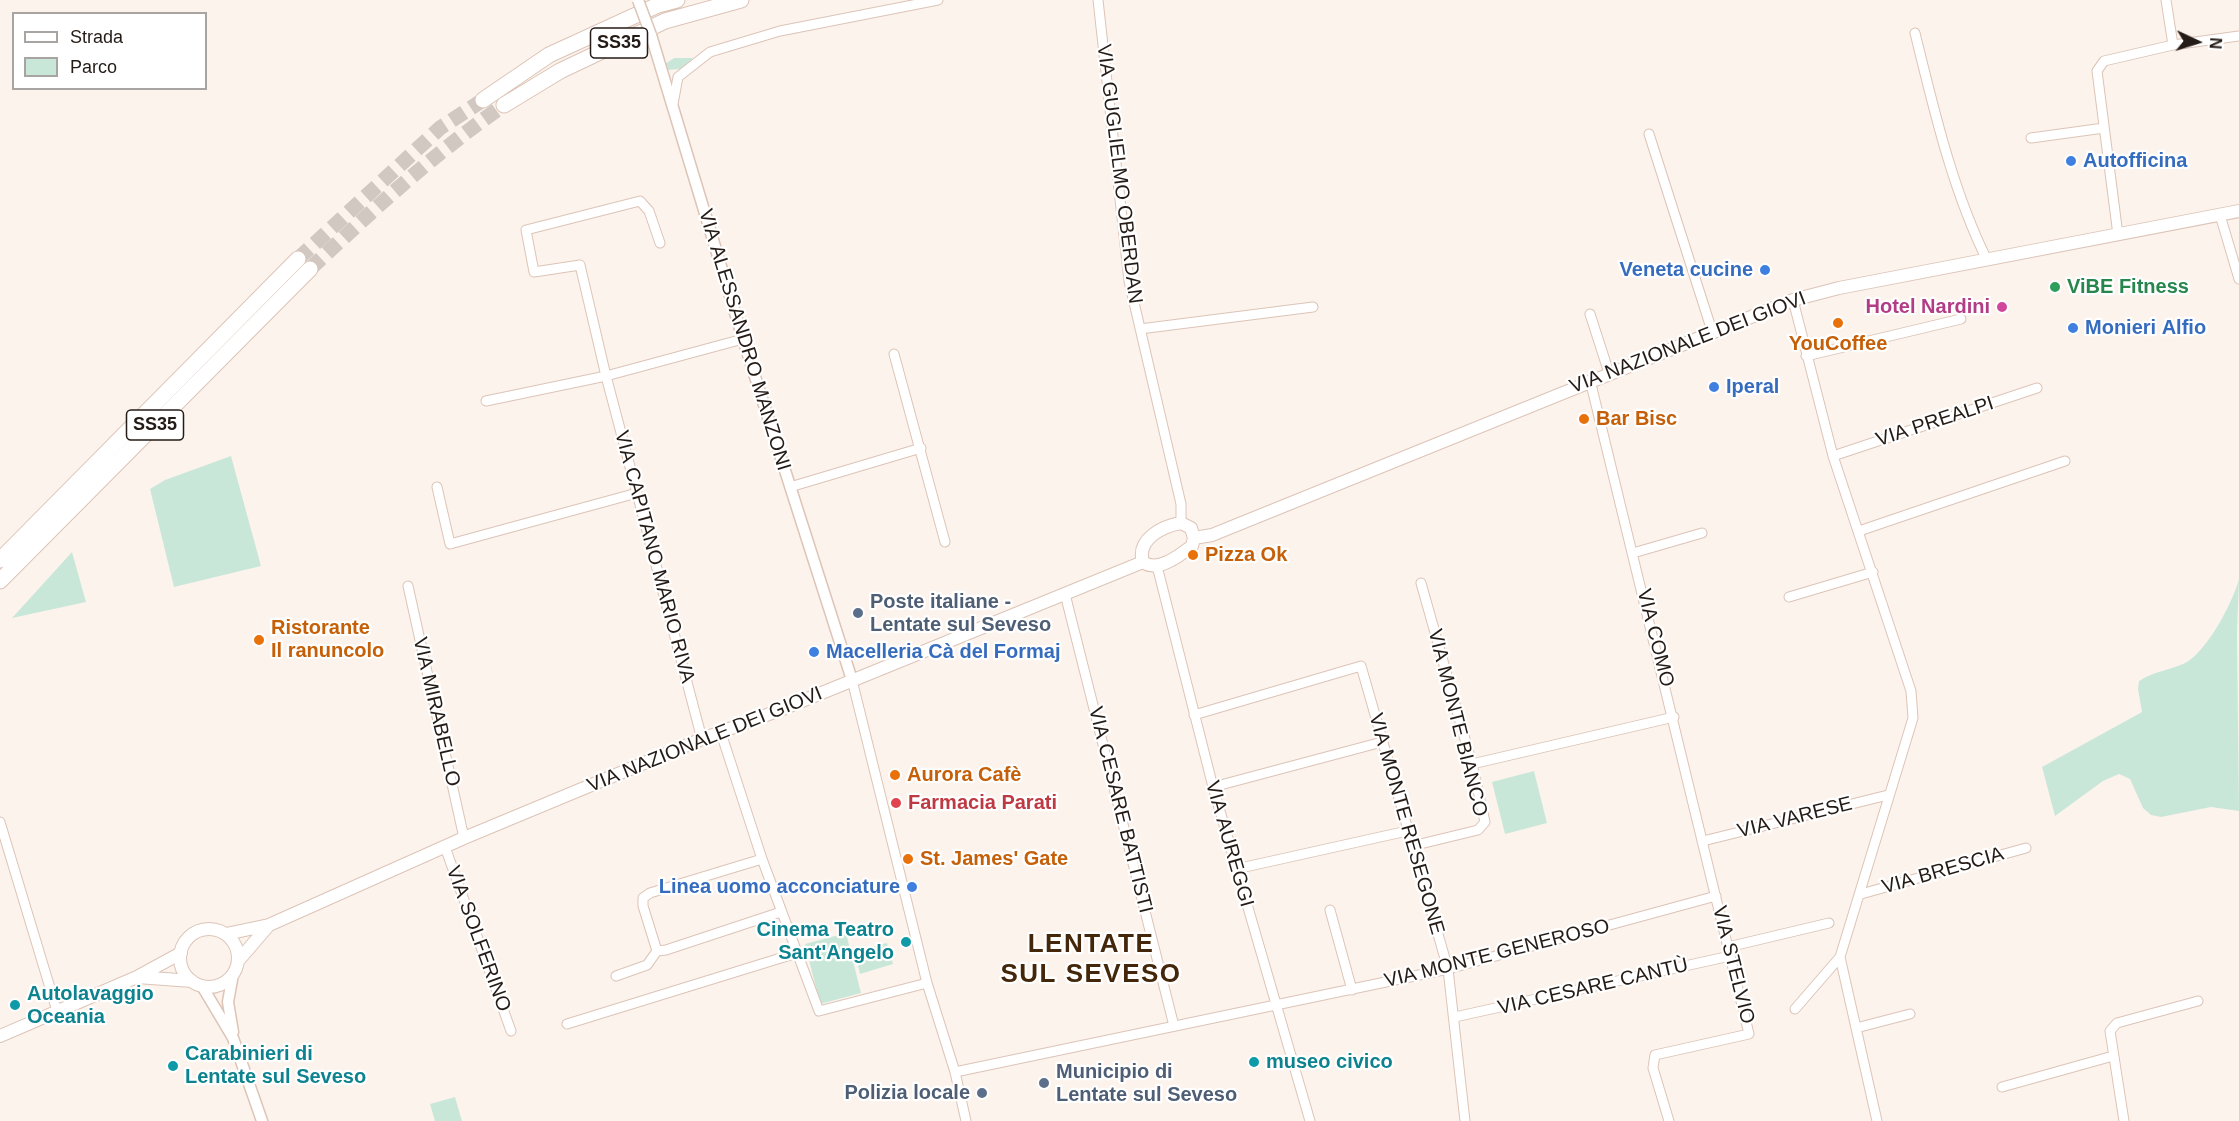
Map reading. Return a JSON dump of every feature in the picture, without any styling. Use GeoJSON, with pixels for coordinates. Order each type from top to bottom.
{"type":"FeatureCollection","features":[{"type":"Feature","properties":{"kind":"highway","name":"SS35"},"geometry":{"type":"LineString","coordinates":[[483,100],[549,55],[658,5],[677,0]]}},
{"type":"Feature","properties":{"kind":"highway","name":"SS35"},"geometry":{"type":"LineString","coordinates":[[504,105],[560,71],[665,21],[741,0]]}},
{"type":"Feature","properties":{"kind":"highway","name":"SS35"},"geometry":{"type":"LineString","coordinates":[[0,560],[298,259]]}},
{"type":"Feature","properties":{"kind":"highway","name":"SS35"},"geometry":{"type":"LineString","coordinates":[[0,580],[310,269]]}},
{"type":"Feature","properties":{"kind":"main road","name":"VIA NAZIONALE DEI GIOVI"},"geometry":{"type":"LineString","coordinates":[[1157,566],[1192,546],[1194,538],[1212,535],[1792,300],[1839,288],[2239,211]]}},
{"type":"Feature","properties":{"kind":"main road"},"geometry":{"type":"LineString","coordinates":[[1157,566],[1148,566],[1143,562],[1142,552],[1154,534],[1181,524],[1191,528],[1194,538]]}},
{"type":"Feature","properties":{"kind":"main road","name":"VIA NAZIONALE DEI GIOVI"},"geometry":{"type":"LineString","coordinates":[[226,934],[269,925],[464,838],[702,739],[852,681],[1143,562]]}},
{"type":"Feature","properties":{"kind":"main road","name":"VIA NAZIONALE DEI GIOVI"},"geometry":{"type":"LineString","coordinates":[[238,961],[269,925]]}},
{"type":"Feature","properties":{"kind":"main road"},"geometry":{"type":"LineString","coordinates":[[137,977],[197,983],[218,985],[233,974],[238,961],[235,946],[226,934],[214,929],[199,930],[187,940],[181,953],[182,968],[197,983]]}},
{"type":"Feature","properties":{"kind":"main road"},"geometry":{"type":"LineString","coordinates":[[0,1036],[137,977],[181,953]]}},
{"type":"Feature","properties":{"kind":"street","name":"VIA ALESSANDRO MANZONI"},"geometry":{"type":"LineString","coordinates":[[638,0],[651,35],[743,339],[852,681]]}},
{"type":"Feature","properties":{"kind":"street"},"geometry":{"type":"LineString","coordinates":[[673,112],[673,94],[678,77],[710,52],[780,31],[938,0]]}},
{"type":"Feature","properties":{"kind":"street","name":"VIA GUGLIELMO OBERDAN"},"geometry":{"type":"LineString","coordinates":[[1098,0],[1129,280],[1181,504],[1181,524]]}},
{"type":"Feature","properties":{"kind":"street"},"geometry":{"type":"LineString","coordinates":[[2166,0],[2173,45]]}},
{"type":"Feature","properties":{"kind":"street"},"geometry":{"type":"LineString","coordinates":[[1915,33],[1938,123],[1964,207],[1987,260]]}},
{"type":"Feature","properties":{"kind":"street"},"geometry":{"type":"LineString","coordinates":[[2118,235],[2097,71],[2104,61],[2173,45],[2239,36]]}},
{"type":"Feature","properties":{"kind":"street"},"geometry":{"type":"LineString","coordinates":[[2031,138],[2104,128]]}},
{"type":"Feature","properties":{"kind":"street"},"geometry":{"type":"LineString","coordinates":[[1649,134],[1712,331]]}},
{"type":"Feature","properties":{"kind":"street","name":"VIA CAPITANO MARIO RIVA"},"geometry":{"type":"LineString","coordinates":[[660,243],[649,211],[640,201],[526,230],[534,272],[580,265],[606,376],[702,739]]}},
{"type":"Feature","properties":{"kind":"street"},"geometry":{"type":"LineString","coordinates":[[2220,215],[2239,279]]}},
{"type":"Feature","properties":{"kind":"street"},"geometry":{"type":"LineString","coordinates":[[1792,300],[1833,456],[1911,691],[1913,718],[1840,957],[1795,1009]]}},
{"type":"Feature","properties":{"kind":"street"},"geometry":{"type":"LineString","coordinates":[[1140,329],[1313,307]]}},
{"type":"Feature","properties":{"kind":"street"},"geometry":{"type":"LineString","coordinates":[[1590,314],[1609,373]]}},
{"type":"Feature","properties":{"kind":"street"},"geometry":{"type":"LineString","coordinates":[[1806,356],[1961,319]]}},
{"type":"Feature","properties":{"kind":"street"},"geometry":{"type":"LineString","coordinates":[[486,401],[606,376],[743,339]]}},
{"type":"Feature","properties":{"kind":"street"},"geometry":{"type":"LineString","coordinates":[[894,354],[945,542]]}},
{"type":"Feature","properties":{"kind":"street","name":"VIA COMO"},"geometry":{"type":"LineString","coordinates":[[1590,380],[1716,896]]}},
{"type":"Feature","properties":{"kind":"street","name":"VIA PREALPI"},"geometry":{"type":"LineString","coordinates":[[1833,456],[2037,388]]}},
{"type":"Feature","properties":{"kind":"street"},"geometry":{"type":"LineString","coordinates":[[790,487],[921,448]]}},
{"type":"Feature","properties":{"kind":"street"},"geometry":{"type":"LineString","coordinates":[[1859,531],[2065,460]]}},
{"type":"Feature","properties":{"kind":"street"},"geometry":{"type":"LineString","coordinates":[[437,487],[450,544],[637,493]]}},
{"type":"Feature","properties":{"kind":"street"},"geometry":{"type":"LineString","coordinates":[[1633,552],[1702,533]]}},
{"type":"Feature","properties":{"kind":"street","name":"VIA AUREGGI"},"geometry":{"type":"LineString","coordinates":[[1157,566],[1213,787],[1310,1121]]}},
{"type":"Feature","properties":{"kind":"street"},"geometry":{"type":"LineString","coordinates":[[1789,597],[1873,572]]}},
{"type":"Feature","properties":{"kind":"street","name":"VIA MONTE BIANCO"},"geometry":{"type":"LineString","coordinates":[[1412,846],[1478,830],[1485,822],[1472,764],[1421,584]]}},
{"type":"Feature","properties":{"kind":"street","name":"VIA MIRABELLO"},"geometry":{"type":"LineString","coordinates":[[408,586],[464,838]]}},
{"type":"Feature","properties":{"kind":"street","name":"VIA CESARE BATTISTI"},"geometry":{"type":"LineString","coordinates":[[1065,594],[1174,1026]]}},
{"type":"Feature","properties":{"kind":"street","name":"VIA MONTE RESEGONE"},"geometry":{"type":"LineString","coordinates":[[1194,715],[1361,666],[1448,969],[1465,1121]]}},
{"type":"Feature","properties":{"kind":"street"},"geometry":{"type":"LineString","coordinates":[[852,681],[927,983],[955,1072],[966,1121]]}},
{"type":"Feature","properties":{"kind":"street"},"geometry":{"type":"LineString","coordinates":[[1472,764],[1674,717]]}},
{"type":"Feature","properties":{"kind":"street"},"geometry":{"type":"LineString","coordinates":[[721,733],[762,859],[819,1011],[927,983]]}},
{"type":"Feature","properties":{"kind":"street"},"geometry":{"type":"LineString","coordinates":[[1213,787],[1382,742]]}},
{"type":"Feature","properties":{"kind":"street","name":"VIA VARESE"},"geometry":{"type":"LineString","coordinates":[[1703,841],[1888,795]]}},
{"type":"Feature","properties":{"kind":"street"},"geometry":{"type":"LineString","coordinates":[[0,822],[57,1011]]}},
{"type":"Feature","properties":{"kind":"street"},"geometry":{"type":"LineString","coordinates":[[1236,869],[1407,831]]}},
{"type":"Feature","properties":{"kind":"street","name":"VIA SOLFERINO"},"geometry":{"type":"LineString","coordinates":[[445,847],[511,1031]]}},
{"type":"Feature","properties":{"kind":"street","name":"VIA BRESCIA"},"geometry":{"type":"LineString","coordinates":[[1861,894],[2025,848]]}},
{"type":"Feature","properties":{"kind":"street"},"geometry":{"type":"LineString","coordinates":[[657,951],[643,906],[643,898],[650,893],[762,859]]}},
{"type":"Feature","properties":{"kind":"street","name":"VIA MONTE GENEROSO"},"geometry":{"type":"LineString","coordinates":[[955,1072],[1448,969],[1716,896]]}},
{"type":"Feature","properties":{"kind":"street","name":"VIA STELVIO"},"geometry":{"type":"LineString","coordinates":[[1669,1121],[1653,1068],[1655,1055],[1659,1052],[1749,1034],[1716,896]]}},
{"type":"Feature","properties":{"kind":"street"},"geometry":{"type":"LineString","coordinates":[[1330,910],[1352,990]]}},
{"type":"Feature","properties":{"kind":"street"},"geometry":{"type":"LineString","coordinates":[[616,976],[647,965],[657,951],[781,912]]}},
{"type":"Feature","properties":{"kind":"street","name":"VIA CESARE CANTÙ"},"geometry":{"type":"LineString","coordinates":[[1455,1017],[1729,952],[1829,923]]}},
{"type":"Feature","properties":{"kind":"street"},"geometry":{"type":"LineString","coordinates":[[567,1024],[797,953]]}},
{"type":"Feature","properties":{"kind":"street"},"geometry":{"type":"LineString","coordinates":[[1840,957],[1877,1121]]}},
{"type":"Feature","properties":{"kind":"street"},"geometry":{"type":"LineString","coordinates":[[233,974],[228,1002],[233,1038],[262,1121]]}},
{"type":"Feature","properties":{"kind":"street"},"geometry":{"type":"LineString","coordinates":[[197,983],[233,1038]]}},
{"type":"Feature","properties":{"kind":"street"},"geometry":{"type":"LineString","coordinates":[[2124,1121],[2110,1031],[2117,1023],[2198,1000]]}},
{"type":"Feature","properties":{"kind":"street"},"geometry":{"type":"LineString","coordinates":[[1856,1028],[1910,1014]]}},
{"type":"Feature","properties":{"kind":"street"},"geometry":{"type":"LineString","coordinates":[[2002,1088],[2113,1056]]}},
{"type":"Feature","properties":{"kind":"green space"},"geometry":{"type":"Polygon","coordinates":[[[674,58],[693,58],[681,69],[666,70],[665,64],[674,58]]]}},
{"type":"Feature","properties":{"kind":"green space"},"geometry":{"type":"Polygon","coordinates":[[[231,456],[261,566],[174,587],[150,489],[165,480],[231,456]]]}},
{"type":"Feature","properties":{"kind":"green space"},"geometry":{"type":"Polygon","coordinates":[[[72,552],[86,602],[12,618],[72,552]]]}},
{"type":"Feature","properties":{"kind":"green space"},"geometry":{"type":"Polygon","coordinates":[[[2239,579],[2237,634],[2239,811],[2211,807],[2161,817],[2151,815],[2143,808],[2130,779],[2119,774],[2103,781],[2055,816],[2042,767],[2142,712],[2139,681],[2149,675],[2183,664],[2201,650],[2225,613],[2239,579]]]}},
{"type":"Feature","properties":{"kind":"green space"},"geometry":{"type":"Polygon","coordinates":[[[1534,771],[1547,823],[1505,834],[1492,782],[1534,771]]]}},
{"type":"Feature","properties":{"kind":"green space"},"geometry":{"type":"Polygon","coordinates":[[[846,933],[861,993],[820,1004],[805,944],[846,933]]]}},
{"type":"Feature","properties":{"kind":"green space"},"geometry":{"type":"Polygon","coordinates":[[[887,943],[893,964],[860,974],[855,952],[887,943]]]}},
{"type":"Feature","properties":{"kind":"green space"},"geometry":{"type":"Polygon","coordinates":[[[455,1097],[462,1121],[435,1121],[430,1104],[455,1097]]]}},
{"type":"Feature","properties":{"kind":"tunnel"},"geometry":{"type":"LineString","coordinates":[[298,259],[440,128],[483,100]]}},
{"type":"Feature","properties":{"kind":"tunnel"},"geometry":{"type":"LineString","coordinates":[[310,269],[428,163],[504,105]]}},
{"type":"Feature","properties":{"kind":"place","name":"Autofficina"},"geometry":{"type":"Point","coordinates":[2071,161]}},
{"type":"Feature","properties":{"kind":"place","name":"Veneta cucine"},"geometry":{"type":"Point","coordinates":[1765,270]}},
{"type":"Feature","properties":{"kind":"place","name":"ViBE Fitness"},"geometry":{"type":"Point","coordinates":[2055,287]}},
{"type":"Feature","properties":{"kind":"place","name":"Hotel Nardini"},"geometry":{"type":"Point","coordinates":[2002,307]}},
{"type":"Feature","properties":{"kind":"place","name":"YouCoffee"},"geometry":{"type":"Point","coordinates":[1838,323]}},
{"type":"Feature","properties":{"kind":"place","name":"Monieri Alfio"},"geometry":{"type":"Point","coordinates":[2073,328]}},
{"type":"Feature","properties":{"kind":"place","name":"Iperal"},"geometry":{"type":"Point","coordinates":[1714,387]}},
{"type":"Feature","properties":{"kind":"place","name":"Bar Bisc"},"geometry":{"type":"Point","coordinates":[1584,419]}},
{"type":"Feature","properties":{"kind":"place","name":"Pizza Ok"},"geometry":{"type":"Point","coordinates":[1193,555]}},
{"type":"Feature","properties":{"kind":"place","name":"Poste italiane - Lentate sul Seveso"},"geometry":{"type":"Point","coordinates":[858,613]}},
{"type":"Feature","properties":{"kind":"place","name":"Ristorante Il ranuncolo"},"geometry":{"type":"Point","coordinates":[259,640]}},
{"type":"Feature","properties":{"kind":"place","name":"Macelleria Cà del Formaj"},"geometry":{"type":"Point","coordinates":[814,652]}},
{"type":"Feature","properties":{"kind":"place","name":"Aurora Cafè"},"geometry":{"type":"Point","coordinates":[895,775]}},
{"type":"Feature","properties":{"kind":"place","name":"Farmacia Parati"},"geometry":{"type":"Point","coordinates":[896,803]}},
{"type":"Feature","properties":{"kind":"place","name":"St. James' Gate"},"geometry":{"type":"Point","coordinates":[908,859]}},
{"type":"Feature","properties":{"kind":"place","name":"Linea uomo acconciature"},"geometry":{"type":"Point","coordinates":[912,887]}},
{"type":"Feature","properties":{"kind":"place","name":"Cinema Teatro Sant'Angelo"},"geometry":{"type":"Point","coordinates":[906,942]}},
{"type":"Feature","properties":{"kind":"place","name":"Autolavaggio Oceania"},"geometry":{"type":"Point","coordinates":[15,1005]}},
{"type":"Feature","properties":{"kind":"place","name":"museo civico"},"geometry":{"type":"Point","coordinates":[1254,1062]}},
{"type":"Feature","properties":{"kind":"place","name":"Carabinieri di Lentate sul Seveso"},"geometry":{"type":"Point","coordinates":[173,1066]}},
{"type":"Feature","properties":{"kind":"place","name":"Municipio di Lentate sul Seveso"},"geometry":{"type":"Point","coordinates":[1044,1083]}},
{"type":"Feature","properties":{"kind":"place","name":"Polizia locale"},"geometry":{"type":"Point","coordinates":[982,1093]}},
{"type":"Feature","properties":{"kind":"district","name":"LENTATE SUL SEVESO"},"geometry":{"type":"Point","coordinates":[1091,960]}}]}
